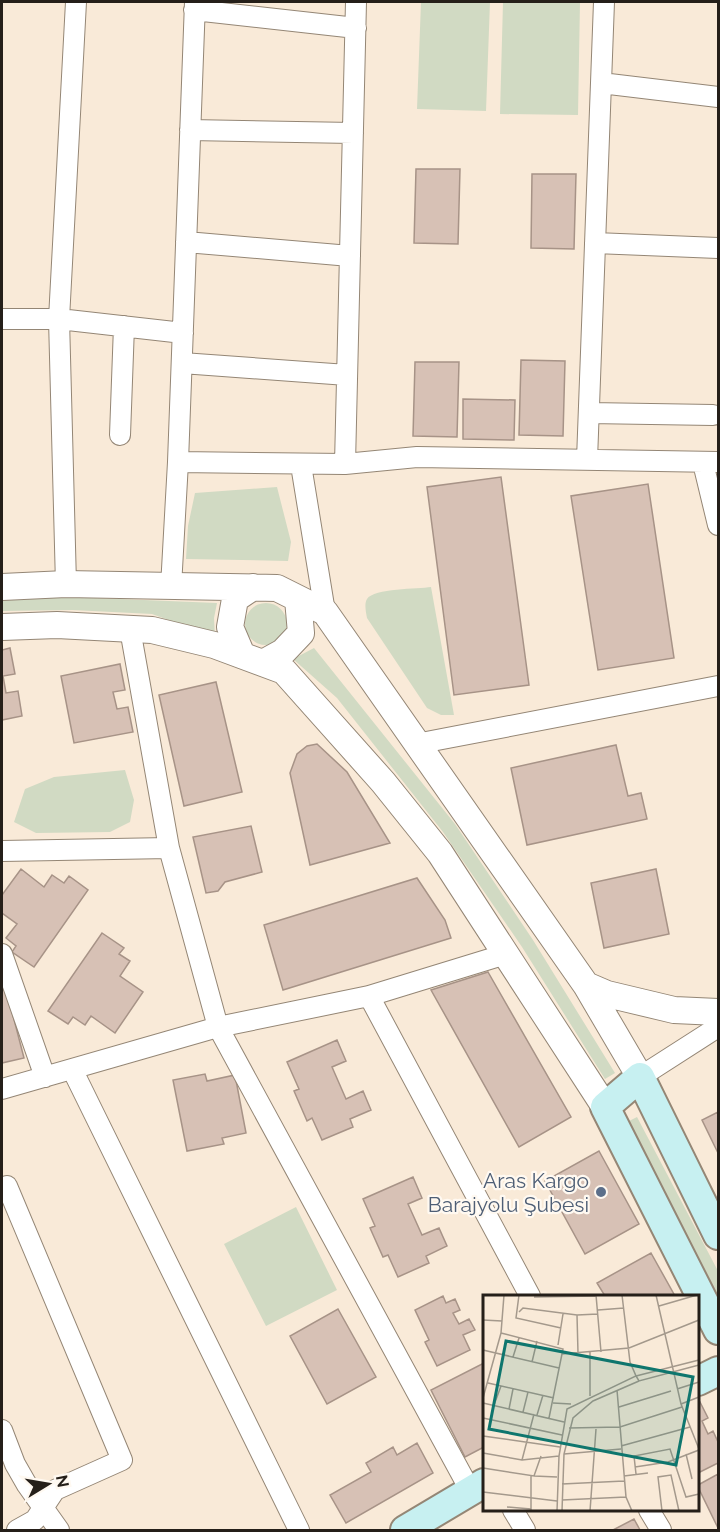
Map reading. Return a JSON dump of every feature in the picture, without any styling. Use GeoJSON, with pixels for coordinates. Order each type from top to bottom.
{"type":"FeatureCollection","features":[{"type":"Feature","properties":{"kind":"main road"},"geometry":{"type":"LineString","coordinates":[[718,1235],[640,1077],[605,1107],[718,1330]]}},
{"type":"Feature","properties":{"kind":"main road"},"geometry":{"type":"LineString","coordinates":[[699,1380],[718,1371]]}},
{"type":"Feature","properties":{"kind":"main road"},"geometry":{"type":"LineString","coordinates":[[405,1530],[477,1486]]}},
{"type":"Feature","properties":{"kind":"street"},"geometry":{"type":"LineString","coordinates":[[66,584],[59,319],[76,2]]}},
{"type":"Feature","properties":{"kind":"street"},"geometry":{"type":"LineString","coordinates":[[345,464],[356,2]]}},
{"type":"Feature","properties":{"kind":"street"},"geometry":{"type":"LineString","coordinates":[[587,460],[604,2]]}},
{"type":"Feature","properties":{"kind":"street"},"geometry":{"type":"LineString","coordinates":[[171,587],[182,363],[194,6],[356,28]]}},
{"type":"Feature","properties":{"kind":"street"},"geometry":{"type":"LineString","coordinates":[[600,83],[718,97]]}},
{"type":"Feature","properties":{"kind":"street"},"geometry":{"type":"LineString","coordinates":[[190,130],[353,133]]}},
{"type":"Feature","properties":{"kind":"street"},"geometry":{"type":"LineString","coordinates":[[186,242],[350,256]]}},
{"type":"Feature","properties":{"kind":"street"},"geometry":{"type":"LineString","coordinates":[[595,243],[718,248]]}},
{"type":"Feature","properties":{"kind":"street"},"geometry":{"type":"LineString","coordinates":[[2,319],[59,319],[183,333]]}},
{"type":"Feature","properties":{"kind":"street"},"geometry":{"type":"LineString","coordinates":[[120,435],[124,326]]}},
{"type":"Feature","properties":{"kind":"street"},"geometry":{"type":"LineString","coordinates":[[182,363],[347,375]]}},
{"type":"Feature","properties":{"kind":"street"},"geometry":{"type":"LineString","coordinates":[[589,413],[713,415]]}},
{"type":"Feature","properties":{"kind":"street"},"geometry":{"type":"LineString","coordinates":[[178,462],[301,465],[345,464],[417,457],[711,463],[718,525]]}},
{"type":"Feature","properties":{"kind":"street"},"geometry":{"type":"LineString","coordinates":[[301,465],[324,612],[586,985],[640,1077],[718,1026]]}},
{"type":"Feature","properties":{"kind":"street"},"geometry":{"type":"LineString","coordinates":[[2,587],[66,584],[277,588],[324,612]]}},
{"type":"Feature","properties":{"kind":"street"},"geometry":{"type":"LineString","coordinates":[[253,587],[235,599],[230,627],[253,659]]}},
{"type":"Feature","properties":{"kind":"street"},"geometry":{"type":"LineString","coordinates":[[253,659],[283,652],[301,633],[298,599]]}},
{"type":"Feature","properties":{"kind":"street"},"geometry":{"type":"LineString","coordinates":[[2,627],[57,625],[152,630],[214,645],[284,671],[383,782],[440,853],[605,1107]]}},
{"type":"Feature","properties":{"kind":"street"},"geometry":{"type":"LineString","coordinates":[[130,629],[169,848],[218,1027],[477,1486]]}},
{"type":"Feature","properties":{"kind":"street"},"geometry":{"type":"LineString","coordinates":[[416,744],[718,686]]}},
{"type":"Feature","properties":{"kind":"street"},"geometry":{"type":"LineString","coordinates":[[2,851],[169,848]]}},
{"type":"Feature","properties":{"kind":"street"},"geometry":{"type":"LineString","coordinates":[[2,954],[45,1077]]}},
{"type":"Feature","properties":{"kind":"street"},"geometry":{"type":"LineString","coordinates":[[2,1089],[218,1027],[369,996],[506,954]]}},
{"type":"Feature","properties":{"kind":"street"},"geometry":{"type":"LineString","coordinates":[[586,985],[607,994],[674,1010],[718,1012]]}},
{"type":"Feature","properties":{"kind":"street"},"geometry":{"type":"LineString","coordinates":[[369,996],[529,1295]]}},
{"type":"Feature","properties":{"kind":"street"},"geometry":{"type":"LineString","coordinates":[[72,1069],[299,1530]]}},
{"type":"Feature","properties":{"kind":"street"},"geometry":{"type":"LineString","coordinates":[[2,1188],[7,1186],[122,1460],[55,1490],[35,1520],[17,1530]]}},
{"type":"Feature","properties":{"kind":"street"},"geometry":{"type":"LineString","coordinates":[[2,1430],[15,1464],[59,1530]]}},
{"type":"Feature","properties":{"kind":"street"},"geometry":{"type":"LineString","coordinates":[[514,1511],[525,1530]]}},
{"type":"Feature","properties":{"kind":"street"},"geometry":{"type":"LineString","coordinates":[[650,1511],[661,1530]]}},
{"type":"Feature","properties":{"kind":"green space"},"geometry":{"type":"Polygon","coordinates":[[[421,2],[490,2],[486,111],[417,109],[421,2]]]}},
{"type":"Feature","properties":{"kind":"green space"},"geometry":{"type":"Polygon","coordinates":[[[503,2],[580,2],[578,115],[500,114],[503,2]]]}},
{"type":"Feature","properties":{"kind":"green space"},"geometry":{"type":"Polygon","coordinates":[[[277,487],[291,542],[288,561],[186,559],[188,526],[195,493],[277,487]]]}},
{"type":"Feature","properties":{"kind":"green space"},"geometry":{"type":"Polygon","coordinates":[[[431,587],[454,715],[441,715],[427,708],[367,618],[366,603],[371,595],[387,591],[431,587]]]}},
{"type":"Feature","properties":{"kind":"green space"},"geometry":{"type":"Polygon","coordinates":[[[71,597],[217,603],[214,618],[215,637],[152,614],[72,610],[2,611],[2,599],[71,597]]]}},
{"type":"Feature","properties":{"kind":"green space"},"geometry":{"type":"Polygon","coordinates":[[[266,603],[274,604],[281,609],[286,616],[286,632],[281,639],[274,644],[266,645],[258,644],[251,639],[246,632],[245,624],[246,616],[251,609],[258,604],[266,603]]]}},
{"type":"Feature","properties":{"kind":"green space"},"geometry":{"type":"Polygon","coordinates":[[[314,648],[455,824],[533,940],[615,1073],[605,1079],[522,947],[443,832],[337,698],[293,659],[314,648]]]}},
{"type":"Feature","properties":{"kind":"green space"},"geometry":{"type":"Polygon","coordinates":[[[125,770],[134,800],[130,822],[110,832],[36,833],[14,822],[25,789],[54,777],[125,770]]]}},
{"type":"Feature","properties":{"kind":"green space"},"geometry":{"type":"Polygon","coordinates":[[[637,1117],[718,1271],[718,1295],[627,1122],[637,1117]]]}},
{"type":"Feature","properties":{"kind":"green space"},"geometry":{"type":"Polygon","coordinates":[[[296,1207],[337,1290],[266,1326],[224,1244],[296,1207]]]}},
{"type":"Feature","properties":{"kind":"building"},"geometry":{"type":"Polygon","coordinates":[[[416,169],[460,169],[458,244],[414,243],[416,169]]]}},
{"type":"Feature","properties":{"kind":"building"},"geometry":{"type":"Polygon","coordinates":[[[532,174],[576,174],[574,249],[531,248],[532,174]]]}},
{"type":"Feature","properties":{"kind":"building"},"geometry":{"type":"Polygon","coordinates":[[[521,360],[565,361],[563,436],[519,435],[521,360]]]}},
{"type":"Feature","properties":{"kind":"building"},"geometry":{"type":"Polygon","coordinates":[[[415,362],[459,362],[457,437],[413,436],[415,362]]]}},
{"type":"Feature","properties":{"kind":"building"},"geometry":{"type":"Polygon","coordinates":[[[463,399],[515,400],[514,440],[463,439],[463,399]]]}},
{"type":"Feature","properties":{"kind":"building"},"geometry":{"type":"Polygon","coordinates":[[[501,477],[529,685],[454,695],[427,487],[501,477]]]}},
{"type":"Feature","properties":{"kind":"building"},"geometry":{"type":"Polygon","coordinates":[[[648,484],[674,658],[598,670],[571,496],[648,484]]]}},
{"type":"Feature","properties":{"kind":"building"},"geometry":{"type":"Polygon","coordinates":[[[10,648],[15,674],[3,676],[6,693],[18,691],[22,716],[2,720],[2,650],[10,648]]]}},
{"type":"Feature","properties":{"kind":"building"},"geometry":{"type":"Polygon","coordinates":[[[120,664],[125,690],[113,692],[117,709],[128,707],[133,732],[74,743],[61,676],[120,664]]]}},
{"type":"Feature","properties":{"kind":"building"},"geometry":{"type":"Polygon","coordinates":[[[216,682],[242,792],[184,806],[159,695],[216,682]]]}},
{"type":"Feature","properties":{"kind":"building"},"geometry":{"type":"Polygon","coordinates":[[[317,744],[347,772],[390,843],[310,865],[290,773],[297,754],[307,746],[317,744]]]}},
{"type":"Feature","properties":{"kind":"building"},"geometry":{"type":"Polygon","coordinates":[[[616,745],[628,796],[641,793],[647,819],[527,845],[511,768],[616,745]]]}},
{"type":"Feature","properties":{"kind":"building"},"geometry":{"type":"Polygon","coordinates":[[[251,826],[262,872],[225,882],[218,891],[206,893],[193,837],[251,826]]]}},
{"type":"Feature","properties":{"kind":"building"},"geometry":{"type":"Polygon","coordinates":[[[21,869],[44,887],[52,875],[64,883],[69,876],[88,890],[34,967],[12,952],[16,946],[6,938],[17,924],[2,913],[2,895],[21,869]]]}},
{"type":"Feature","properties":{"kind":"building"},"geometry":{"type":"Polygon","coordinates":[[[656,869],[669,934],[604,948],[591,883],[656,869]]]}},
{"type":"Feature","properties":{"kind":"building"},"geometry":{"type":"Polygon","coordinates":[[[417,878],[445,920],[451,938],[283,990],[264,925],[417,878]]]}},
{"type":"Feature","properties":{"kind":"building"},"geometry":{"type":"Polygon","coordinates":[[[102,933],[124,948],[119,954],[130,961],[120,976],[143,992],[115,1033],[91,1016],[85,1025],[73,1017],[68,1024],[48,1011],[102,933]]]}},
{"type":"Feature","properties":{"kind":"building"},"geometry":{"type":"Polygon","coordinates":[[[488,972],[571,1117],[519,1147],[431,990],[488,972]]]}},
{"type":"Feature","properties":{"kind":"building"},"geometry":{"type":"Polygon","coordinates":[[[2,977],[24,1058],[2,1063],[2,977]]]}},
{"type":"Feature","properties":{"kind":"building"},"geometry":{"type":"Polygon","coordinates":[[[337,1040],[346,1061],[332,1067],[346,1099],[363,1091],[371,1110],[350,1119],[353,1127],[322,1140],[312,1118],[307,1121],[294,1091],[299,1089],[287,1062],[337,1040]]]}},
{"type":"Feature","properties":{"kind":"building"},"geometry":{"type":"Polygon","coordinates":[[[205,1074],[207,1081],[235,1075],[246,1133],[222,1138],[224,1144],[187,1151],[173,1080],[205,1074]]]}},
{"type":"Feature","properties":{"kind":"building"},"geometry":{"type":"Polygon","coordinates":[[[718,1112],[718,1153],[702,1120],[718,1112]]]}},
{"type":"Feature","properties":{"kind":"building"},"geometry":{"type":"Polygon","coordinates":[[[599,1151],[639,1224],[585,1254],[545,1181],[599,1151]]]}},
{"type":"Feature","properties":{"kind":"building"},"geometry":{"type":"Polygon","coordinates":[[[413,1177],[422,1198],[408,1204],[422,1235],[439,1228],[447,1246],[426,1256],[429,1263],[398,1277],[388,1255],[383,1257],[370,1228],[375,1226],[363,1199],[413,1177]]]}},
{"type":"Feature","properties":{"kind":"building"},"geometry":{"type":"Polygon","coordinates":[[[651,1253],[674,1295],[604,1295],[597,1283],[651,1253]]]}},
{"type":"Feature","properties":{"kind":"building"},"geometry":{"type":"Polygon","coordinates":[[[443,1296],[446,1303],[455,1299],[460,1310],[453,1313],[459,1324],[469,1319],[475,1330],[463,1335],[470,1350],[437,1366],[425,1342],[429,1340],[415,1310],[443,1296]]]}},
{"type":"Feature","properties":{"kind":"building"},"geometry":{"type":"Polygon","coordinates":[[[338,1309],[376,1377],[327,1404],[290,1336],[338,1309]]]}},
{"type":"Feature","properties":{"kind":"building"},"geometry":{"type":"Polygon","coordinates":[[[483,1364],[483,1448],[465,1457],[431,1390],[483,1364]]]}},
{"type":"Feature","properties":{"kind":"building"},"geometry":{"type":"Polygon","coordinates":[[[699,1402],[708,1418],[702,1421],[708,1434],[713,1431],[718,1442],[718,1463],[699,1472],[699,1402]]]}},
{"type":"Feature","properties":{"kind":"building"},"geometry":{"type":"Polygon","coordinates":[[[417,1443],[433,1473],[346,1523],[330,1495],[371,1472],[366,1463],[393,1447],[397,1455],[417,1443]]]}},
{"type":"Feature","properties":{"kind":"building"},"geometry":{"type":"Polygon","coordinates":[[[718,1474],[718,1528],[699,1489],[699,1484],[718,1474]]]}},
{"type":"Feature","properties":{"kind":"building"},"geometry":{"type":"Polygon","coordinates":[[[634,1519],[640,1530],[613,1530],[634,1519]]]}},
{"type":"Feature","properties":{"kind":"place","name":"Aras Kargo Barajyolu Şubesi"},"geometry":{"type":"Point","coordinates":[601,1192]}}]}
